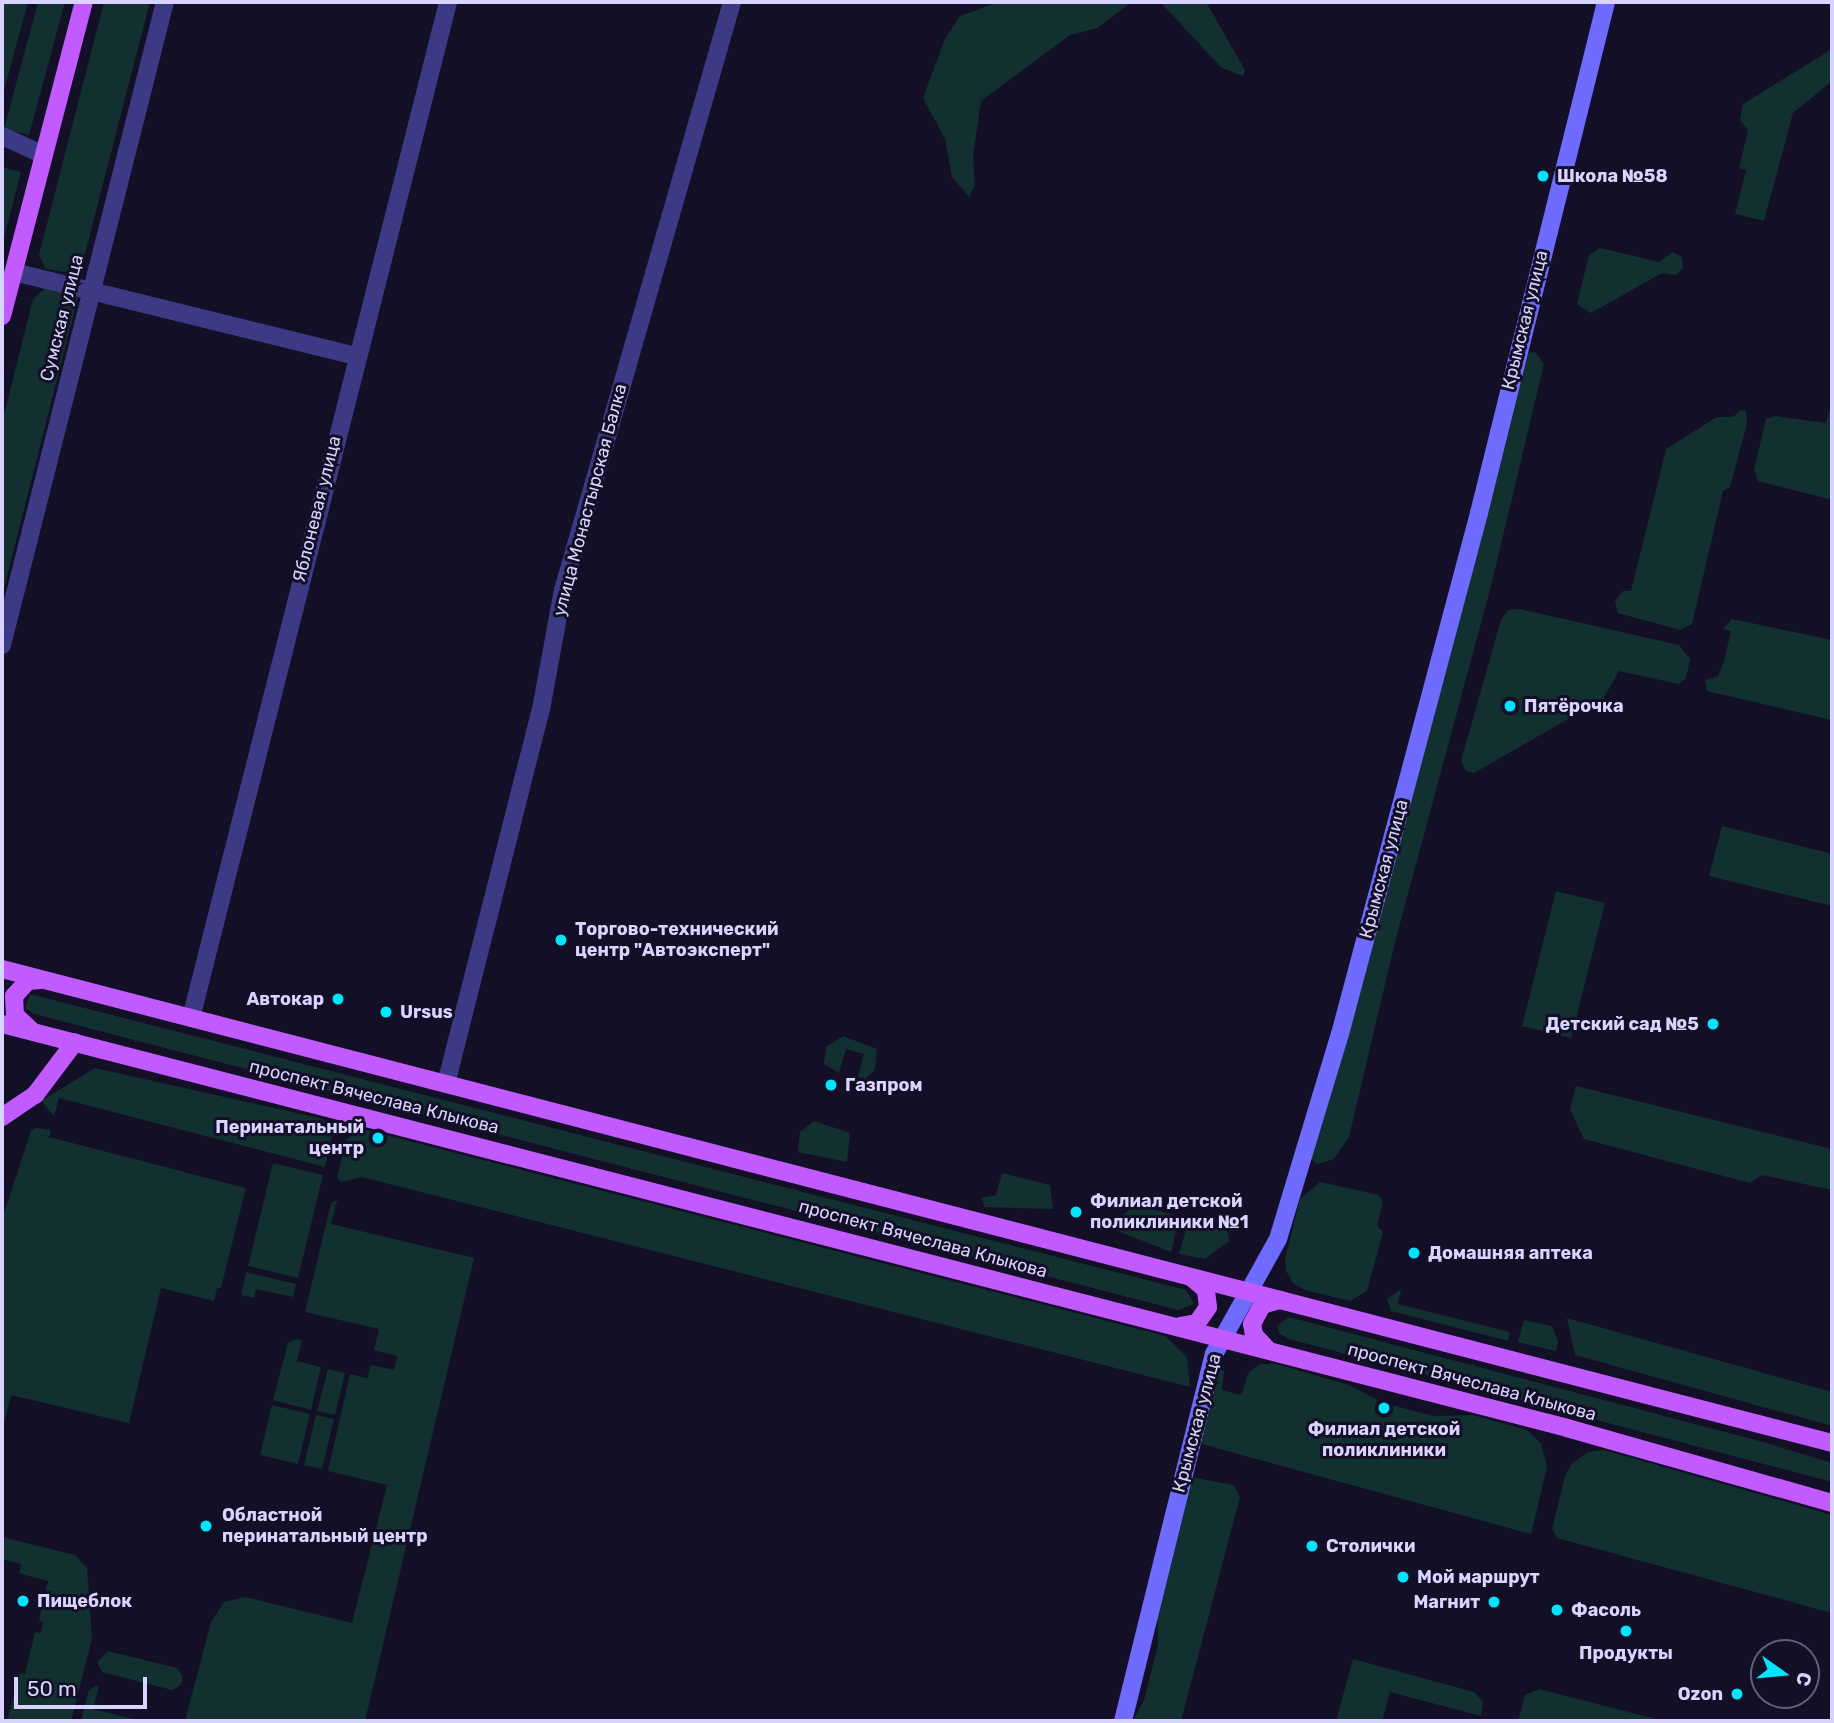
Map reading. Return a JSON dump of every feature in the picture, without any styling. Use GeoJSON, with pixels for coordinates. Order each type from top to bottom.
{"type":"FeatureCollection","features":[{"type":"Feature","properties":{"kind":"main road"},"geometry":{"type":"LineString","coordinates":[[2,316],[84,2]]}},
{"type":"Feature","properties":{"kind":"main road","name":"проспект Вячеслава Клыкова"},"geometry":{"type":"LineString","coordinates":[[2,970],[1832,1443]]}},
{"type":"Feature","properties":{"kind":"main road"},"geometry":{"type":"LineString","coordinates":[[34,1032],[15,1015],[14,996],[28,982],[43,980]]}},
{"type":"Feature","properties":{"kind":"main road","name":"проспект Вячеслава Клыкова"},"geometry":{"type":"LineString","coordinates":[[2,1024],[1177,1326],[1724,1470],[1832,1503]]}},
{"type":"Feature","properties":{"kind":"main road"},"geometry":{"type":"LineString","coordinates":[[2,1117],[35,1095],[75,1042]]}},
{"type":"Feature","properties":{"kind":"main road"},"geometry":{"type":"LineString","coordinates":[[1177,1326],[1197,1323],[1208,1307],[1206,1290],[1189,1276]]}},
{"type":"Feature","properties":{"kind":"main road"},"geometry":{"type":"LineString","coordinates":[[1269,1351],[1259,1345],[1252,1324],[1262,1305],[1284,1300]]}},
{"type":"Feature","properties":{"kind":"street","name":"Сумская улица"},"geometry":{"type":"LineString","coordinates":[[2,645],[165,2]]}},
{"type":"Feature","properties":{"kind":"street","name":"Яблоневая улица"},"geometry":{"type":"LineString","coordinates":[[191,1018],[355,356],[448,2]]}},
{"type":"Feature","properties":{"kind":"street","name":"улица Монастырская Балка"},"geometry":{"type":"LineString","coordinates":[[446,1084],[542,704],[563,590],[732,2]]}},
{"type":"Feature","properties":{"kind":"street","name":"Крымская улица"},"geometry":{"type":"LineString","coordinates":[[1123,1721],[1186,1461],[1222,1338],[1246,1291],[1278,1240],[1340,1034],[1479,513],[1606,2]]}},
{"type":"Feature","properties":{"kind":"street"},"geometry":{"type":"LineString","coordinates":[[2,136],[44,155]]}},
{"type":"Feature","properties":{"kind":"street"},"geometry":{"type":"LineString","coordinates":[[13,272],[355,356]]}},
{"type":"Feature","properties":{"kind":"green space"},"geometry":{"type":"Polygon","coordinates":[[[2,2],[28,2],[2,98],[2,2]]]}},
{"type":"Feature","properties":{"kind":"green space"},"geometry":{"type":"Polygon","coordinates":[[[38,2],[65,2],[29,135],[4,129],[38,2]]]}},
{"type":"Feature","properties":{"kind":"green space"},"geometry":{"type":"Polygon","coordinates":[[[104,2],[150,2],[82,265],[71,273],[46,269],[39,255],[104,2]]]}},
{"type":"Feature","properties":{"kind":"green space"},"geometry":{"type":"Polygon","coordinates":[[[999,2],[1132,2],[1097,28],[1070,35],[981,101],[973,157],[975,185],[969,197],[952,177],[945,139],[923,98],[945,39],[960,16],[999,2]]]}},
{"type":"Feature","properties":{"kind":"green space"},"geometry":{"type":"Polygon","coordinates":[[[1160,2],[1206,2],[1245,70],[1243,76],[1222,68],[1160,2]]]}},
{"type":"Feature","properties":{"kind":"green space"},"geometry":{"type":"Polygon","coordinates":[[[1832,49],[1832,81],[1793,113],[1764,221],[1735,214],[1746,170],[1739,168],[1748,130],[1740,120],[1743,104],[1832,49]]]}},
{"type":"Feature","properties":{"kind":"green space"},"geometry":{"type":"Polygon","coordinates":[[[2,167],[21,172],[2,246],[2,167]]]}},
{"type":"Feature","properties":{"kind":"green space"},"geometry":{"type":"Polygon","coordinates":[[[1600,248],[1659,262],[1673,252],[1682,257],[1683,268],[1676,275],[1662,273],[1591,313],[1577,304],[1589,255],[1600,248]]]}},
{"type":"Feature","properties":{"kind":"green space"},"geometry":{"type":"Polygon","coordinates":[[[44,289],[78,297],[2,596],[2,423],[33,299],[44,289]]]}},
{"type":"Feature","properties":{"kind":"green space"},"geometry":{"type":"Polygon","coordinates":[[[1535,352],[1544,364],[1491,586],[1395,942],[1349,1137],[1334,1159],[1317,1164],[1309,1157],[1524,353],[1535,352]]]}},
{"type":"Feature","properties":{"kind":"green space"},"geometry":{"type":"Polygon","coordinates":[[[1832,401],[1832,500],[1758,481],[1754,470],[1766,419],[1775,416],[1826,423],[1832,401]]]}},
{"type":"Feature","properties":{"kind":"green space"},"geometry":{"type":"Polygon","coordinates":[[[1741,410],[1746,411],[1747,423],[1730,487],[1723,491],[1692,624],[1680,630],[1618,613],[1615,601],[1623,591],[1631,591],[1666,449],[1717,417],[1733,417],[1741,410]]]}},
{"type":"Feature","properties":{"kind":"green space"},"geometry":{"type":"Polygon","coordinates":[[[1520,609],[1679,645],[1690,659],[1686,678],[1679,684],[1619,671],[1603,699],[1474,773],[1466,771],[1461,761],[1501,620],[1508,610],[1520,609]]]}},
{"type":"Feature","properties":{"kind":"green space"},"geometry":{"type":"Polygon","coordinates":[[[1732,619],[1832,640],[1832,720],[1707,691],[1705,680],[1718,676],[1724,661],[1731,631],[1723,629],[1732,619]]]}},
{"type":"Feature","properties":{"kind":"green space"},"geometry":{"type":"Polygon","coordinates":[[[1722,826],[1832,854],[1832,906],[1709,876],[1722,826]]]}},
{"type":"Feature","properties":{"kind":"green space"},"geometry":{"type":"Polygon","coordinates":[[[1556,891],[1605,903],[1571,1038],[1522,1026],[1556,891]]]}},
{"type":"Feature","properties":{"kind":"green space"},"geometry":{"type":"Polygon","coordinates":[[[30,994],[1186,1290],[1194,1304],[1178,1310],[34,1014],[25,1008],[30,994]]]}},
{"type":"Feature","properties":{"kind":"green space"},"geometry":{"type":"Polygon","coordinates":[[[843,1036],[877,1049],[875,1070],[865,1079],[858,1077],[864,1054],[846,1049],[839,1073],[824,1064],[826,1047],[843,1036]]]}},
{"type":"Feature","properties":{"kind":"green space"},"geometry":{"type":"Polygon","coordinates":[[[95,1068],[323,1119],[333,1131],[325,1167],[59,1098],[54,1116],[41,1101],[95,1068]]]}},
{"type":"Feature","properties":{"kind":"green space"},"geometry":{"type":"Polygon","coordinates":[[[1576,1086],[1832,1149],[1832,1190],[1762,1175],[1750,1183],[1584,1139],[1570,1110],[1576,1086]]]}},
{"type":"Feature","properties":{"kind":"green space"},"geometry":{"type":"Polygon","coordinates":[[[814,1121],[850,1133],[847,1162],[798,1152],[800,1132],[814,1121]]]}},
{"type":"Feature","properties":{"kind":"green space"},"geometry":{"type":"Polygon","coordinates":[[[36,1128],[51,1130],[49,1137],[246,1188],[221,1288],[217,1288],[214,1301],[161,1288],[129,1423],[11,1395],[2,1431],[2,1219],[31,1131],[36,1128]]]}},
{"type":"Feature","properties":{"kind":"green space"},"geometry":{"type":"Polygon","coordinates":[[[359,1128],[1165,1336],[1187,1357],[1190,1387],[362,1177],[341,1182],[337,1178],[346,1140],[359,1128]]]}},
{"type":"Feature","properties":{"kind":"green space"},"geometry":{"type":"Polygon","coordinates":[[[273,1163],[323,1175],[298,1278],[248,1266],[273,1163]]]}},
{"type":"Feature","properties":{"kind":"green space"},"geometry":{"type":"Polygon","coordinates":[[[1002,1173],[1050,1185],[1053,1209],[985,1207],[981,1198],[996,1195],[1002,1173]]]}},
{"type":"Feature","properties":{"kind":"green space"},"geometry":{"type":"Polygon","coordinates":[[[1320,1182],[1379,1195],[1383,1202],[1377,1226],[1383,1232],[1367,1291],[1350,1301],[1305,1290],[1293,1283],[1286,1271],[1285,1259],[1300,1199],[1320,1182]]]}},
{"type":"Feature","properties":{"kind":"green space"},"geometry":{"type":"Polygon","coordinates":[[[337,1200],[331,1224],[474,1258],[365,1721],[185,1721],[211,1622],[224,1602],[245,1597],[352,1623],[387,1485],[328,1471],[350,1374],[367,1378],[371,1365],[394,1370],[397,1356],[374,1350],[379,1329],[305,1312],[331,1203],[337,1200]]]}},
{"type":"Feature","properties":{"kind":"green space"},"geometry":{"type":"Polygon","coordinates":[[[1135,1205],[1180,1216],[1171,1252],[1115,1230],[1116,1221],[1135,1205]]]}},
{"type":"Feature","properties":{"kind":"green space"},"geometry":{"type":"Polygon","coordinates":[[[1189,1219],[1228,1228],[1229,1241],[1205,1259],[1179,1254],[1189,1219]]]}},
{"type":"Feature","properties":{"kind":"green space"},"geometry":{"type":"Polygon","coordinates":[[[246,1272],[296,1284],[293,1297],[256,1289],[254,1298],[241,1295],[246,1272]]]}},
{"type":"Feature","properties":{"kind":"green space"},"geometry":{"type":"Polygon","coordinates":[[[1401,1289],[1398,1304],[1510,1332],[1508,1341],[1391,1311],[1387,1299],[1401,1289]]]}},
{"type":"Feature","properties":{"kind":"green space"},"geometry":{"type":"Polygon","coordinates":[[[1289,1317],[1767,1443],[1832,1463],[1832,1482],[1289,1339],[1280,1334],[1277,1326],[1289,1317]]]}},
{"type":"Feature","properties":{"kind":"green space"},"geometry":{"type":"Polygon","coordinates":[[[1567,1318],[1832,1392],[1832,1426],[1575,1355],[1567,1318]]]}},
{"type":"Feature","properties":{"kind":"green space"},"geometry":{"type":"Polygon","coordinates":[[[1524,1320],[1552,1326],[1558,1341],[1556,1351],[1518,1342],[1524,1320]]]}},
{"type":"Feature","properties":{"kind":"green space"},"geometry":{"type":"Polygon","coordinates":[[[296,1339],[302,1340],[297,1361],[321,1367],[311,1410],[273,1400],[288,1343],[296,1339]]]}},
{"type":"Feature","properties":{"kind":"green space"},"geometry":{"type":"Polygon","coordinates":[[[1260,1364],[1276,1364],[1349,1385],[1384,1403],[1433,1416],[1473,1415],[1527,1430],[1541,1443],[1547,1467],[1531,1534],[1198,1443],[1214,1367],[1224,1371],[1222,1390],[1241,1395],[1249,1372],[1260,1364]]]}},
{"type":"Feature","properties":{"kind":"green space"},"geometry":{"type":"Polygon","coordinates":[[[328,1369],[345,1373],[335,1415],[317,1411],[328,1369]]]}},
{"type":"Feature","properties":{"kind":"green space"},"geometry":{"type":"Polygon","coordinates":[[[272,1405],[310,1414],[298,1464],[260,1455],[272,1405]]]}},
{"type":"Feature","properties":{"kind":"green space"},"geometry":{"type":"Polygon","coordinates":[[[316,1415],[334,1419],[322,1469],[304,1465],[316,1415]]]}},
{"type":"Feature","properties":{"kind":"green space"},"geometry":{"type":"Polygon","coordinates":[[[1604,1450],[1832,1515],[1832,1613],[1557,1538],[1552,1529],[1565,1476],[1572,1463],[1588,1452],[1604,1450]]]}},
{"type":"Feature","properties":{"kind":"green space"},"geometry":{"type":"Polygon","coordinates":[[[1190,1477],[1234,1485],[1240,1497],[1181,1721],[1133,1721],[1144,1700],[1158,1645],[1157,1607],[1190,1477]]]}},
{"type":"Feature","properties":{"kind":"green space"},"geometry":{"type":"Polygon","coordinates":[[[2,1537],[75,1555],[87,1568],[92,1639],[71,1721],[7,1721],[20,1673],[25,1674],[35,1632],[41,1633],[43,1622],[39,1620],[48,1581],[19,1573],[21,1564],[2,1559],[2,1537]]]}},
{"type":"Feature","properties":{"kind":"green space"},"geometry":{"type":"Polygon","coordinates":[[[108,1651],[177,1668],[183,1677],[181,1685],[172,1690],[102,1672],[97,1662],[108,1651]]]}},
{"type":"Feature","properties":{"kind":"green space"},"geometry":{"type":"Polygon","coordinates":[[[1353,1659],[1474,1692],[1483,1702],[1481,1716],[1390,1692],[1382,1721],[1336,1721],[1353,1659]]]}},
{"type":"Feature","properties":{"kind":"green space"},"geometry":{"type":"Polygon","coordinates":[[[99,1686],[93,1709],[142,1721],[81,1721],[89,1690],[99,1686]]]}},
{"type":"Feature","properties":{"kind":"green space"},"geometry":{"type":"Polygon","coordinates":[[[1539,1689],[1664,1721],[1518,1721],[1525,1695],[1539,1689]]]}},
{"type":"Feature","properties":{"kind":"place","name":"Школа №58"},"geometry":{"type":"Point","coordinates":[1543,176]}},
{"type":"Feature","properties":{"kind":"place","name":"Пятёрочка"},"geometry":{"type":"Point","coordinates":[1510,706]}},
{"type":"Feature","properties":{"kind":"place","name":"Торгово-технический центр \"Автоэксперт\""},"geometry":{"type":"Point","coordinates":[561,940]}},
{"type":"Feature","properties":{"kind":"place","name":"Автокар"},"geometry":{"type":"Point","coordinates":[338,999]}},
{"type":"Feature","properties":{"kind":"place","name":"Ursus"},"geometry":{"type":"Point","coordinates":[386,1012]}},
{"type":"Feature","properties":{"kind":"place","name":"Детский сад №5"},"geometry":{"type":"Point","coordinates":[1713,1024]}},
{"type":"Feature","properties":{"kind":"place","name":"Газпром"},"geometry":{"type":"Point","coordinates":[831,1085]}},
{"type":"Feature","properties":{"kind":"place","name":"Перинатальный центр"},"geometry":{"type":"Point","coordinates":[378,1138]}},
{"type":"Feature","properties":{"kind":"place","name":"Филиал детской поликлиники №1"},"geometry":{"type":"Point","coordinates":[1076,1212]}},
{"type":"Feature","properties":{"kind":"place","name":"Домашняя аптека"},"geometry":{"type":"Point","coordinates":[1414,1253]}},
{"type":"Feature","properties":{"kind":"place","name":"Филиал детской поликлиники"},"geometry":{"type":"Point","coordinates":[1384,1408]}},
{"type":"Feature","properties":{"kind":"place","name":"Областной перинатальный центр"},"geometry":{"type":"Point","coordinates":[206,1526]}},
{"type":"Feature","properties":{"kind":"place","name":"Столички"},"geometry":{"type":"Point","coordinates":[1312,1546]}},
{"type":"Feature","properties":{"kind":"place","name":"Мой маршрут"},"geometry":{"type":"Point","coordinates":[1403,1577]}},
{"type":"Feature","properties":{"kind":"place","name":"Пищеблок"},"geometry":{"type":"Point","coordinates":[23,1601]}},
{"type":"Feature","properties":{"kind":"place","name":"Магнит"},"geometry":{"type":"Point","coordinates":[1494,1602]}},
{"type":"Feature","properties":{"kind":"place","name":"Фасоль"},"geometry":{"type":"Point","coordinates":[1557,1610]}},
{"type":"Feature","properties":{"kind":"place","name":"Продукты"},"geometry":{"type":"Point","coordinates":[1626,1631]}},
{"type":"Feature","properties":{"kind":"place","name":"Ozon"},"geometry":{"type":"Point","coordinates":[1737,1694]}}]}
